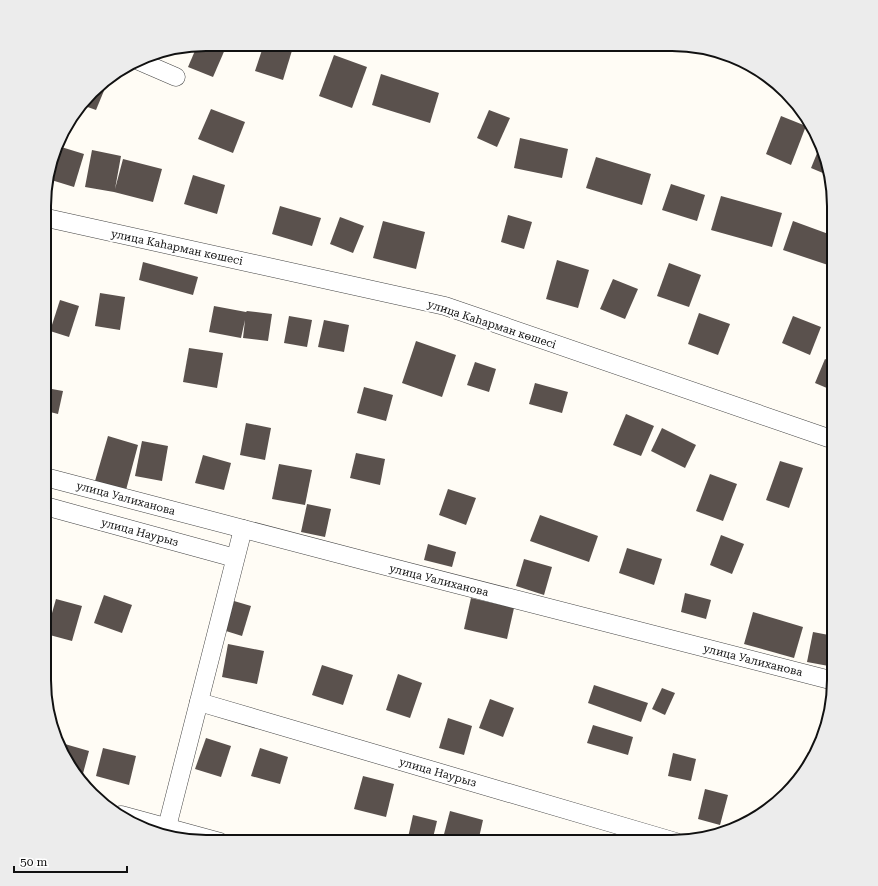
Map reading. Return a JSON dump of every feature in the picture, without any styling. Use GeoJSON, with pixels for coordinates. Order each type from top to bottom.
{"type":"FeatureCollection","features":[{"type":"Feature","properties":{"kind":"street"},"geometry":{"type":"LineString","coordinates":[[145,64],[176,77]]}},
{"type":"Feature","properties":{"kind":"street","name":"улица Каһарман көшесі"},"geometry":{"type":"LineString","coordinates":[[51,219],[445,306],[827,438]]}},
{"type":"Feature","properties":{"kind":"street","name":"улица Уалиханова"},"geometry":{"type":"LineString","coordinates":[[51,477],[827,679]]}},
{"type":"Feature","properties":{"kind":"street","name":"улица Наурыз"},"geometry":{"type":"LineString","coordinates":[[51,508],[235,558]]}},
{"type":"Feature","properties":{"kind":"street"},"geometry":{"type":"LineString","coordinates":[[175,831],[199,702],[243,528]]}},
{"type":"Feature","properties":{"kind":"street","name":"улица Наурыз"},"geometry":{"type":"LineString","coordinates":[[199,702],[652,835]]}},
{"type":"Feature","properties":{"kind":"street"},"geometry":{"type":"LineString","coordinates":[[145,822],[188,834]]}},
{"type":"Feature","properties":{"kind":"building"},"geometry":{"type":"Polygon","coordinates":[[[195,51],[224,51],[213,77],[188,67],[195,51]]]}},
{"type":"Feature","properties":{"kind":"building"},"geometry":{"type":"Polygon","coordinates":[[[262,51],[292,51],[283,80],[255,71],[262,51]]]}},
{"type":"Feature","properties":{"kind":"building"},"geometry":{"type":"Polygon","coordinates":[[[334,55],[367,67],[352,108],[319,96],[334,55]]]}},
{"type":"Feature","properties":{"kind":"building"},"geometry":{"type":"Polygon","coordinates":[[[381,74],[439,93],[430,123],[372,105],[381,74]]]}},
{"type":"Feature","properties":{"kind":"building"},"geometry":{"type":"Polygon","coordinates":[[[104,90],[96,110],[87,107],[96,96],[104,90]]]}},
{"type":"Feature","properties":{"kind":"building"},"geometry":{"type":"Polygon","coordinates":[[[211,109],[245,122],[233,153],[198,139],[211,109]]]}},
{"type":"Feature","properties":{"kind":"building"},"geometry":{"type":"Polygon","coordinates":[[[489,110],[510,118],[497,147],[477,138],[489,110]]]}},
{"type":"Feature","properties":{"kind":"building"},"geometry":{"type":"Polygon","coordinates":[[[781,116],[804,125],[805,128],[791,165],[766,154],[781,116]]]}},
{"type":"Feature","properties":{"kind":"building"},"geometry":{"type":"Polygon","coordinates":[[[520,138],[568,149],[562,178],[514,168],[520,138]]]}},
{"type":"Feature","properties":{"kind":"building"},"geometry":{"type":"Polygon","coordinates":[[[63,147],[84,154],[74,187],[53,181],[56,166],[63,147]]]}},
{"type":"Feature","properties":{"kind":"building"},"geometry":{"type":"Polygon","coordinates":[[[92,150],[121,156],[115,189],[123,159],[162,169],[153,202],[114,192],[85,187],[92,150]]]}},
{"type":"Feature","properties":{"kind":"building"},"geometry":{"type":"Polygon","coordinates":[[[817,152],[823,173],[811,168],[817,152]]]}},
{"type":"Feature","properties":{"kind":"building"},"geometry":{"type":"Polygon","coordinates":[[[596,157],[651,174],[642,205],[586,188],[596,157]]]}},
{"type":"Feature","properties":{"kind":"building"},"geometry":{"type":"Polygon","coordinates":[[[193,175],[225,185],[217,214],[184,204],[193,175]]]}},
{"type":"Feature","properties":{"kind":"building"},"geometry":{"type":"Polygon","coordinates":[[[671,184],[705,195],[697,221],[662,210],[671,184]]]}},
{"type":"Feature","properties":{"kind":"building"},"geometry":{"type":"Polygon","coordinates":[[[721,196],[782,213],[772,247],[711,230],[721,196]]]}},
{"type":"Feature","properties":{"kind":"building"},"geometry":{"type":"Polygon","coordinates":[[[280,206],[321,218],[312,246],[272,234],[280,206]]]}},
{"type":"Feature","properties":{"kind":"building"},"geometry":{"type":"Polygon","coordinates":[[[508,215],[532,222],[524,249],[501,242],[508,215]]]}},
{"type":"Feature","properties":{"kind":"building"},"geometry":{"type":"Polygon","coordinates":[[[340,217],[364,226],[353,253],[330,244],[340,217]]]}},
{"type":"Feature","properties":{"kind":"building"},"geometry":{"type":"Polygon","coordinates":[[[383,221],[425,232],[416,269],[373,258],[383,221]]]}},
{"type":"Feature","properties":{"kind":"building"},"geometry":{"type":"Polygon","coordinates":[[[793,221],[827,233],[827,265],[783,250],[793,221]]]}},
{"type":"Feature","properties":{"kind":"building"},"geometry":{"type":"Polygon","coordinates":[[[557,260],[589,270],[578,308],[546,299],[557,260]]]}},
{"type":"Feature","properties":{"kind":"building"},"geometry":{"type":"Polygon","coordinates":[[[143,262],[198,277],[193,295],[139,280],[143,262]]]}},
{"type":"Feature","properties":{"kind":"building"},"geometry":{"type":"Polygon","coordinates":[[[669,263],[701,275],[689,307],[657,296],[669,263]]]}},
{"type":"Feature","properties":{"kind":"building"},"geometry":{"type":"Polygon","coordinates":[[[613,279],[638,289],[625,319],[600,309],[613,279]]]}},
{"type":"Feature","properties":{"kind":"building"},"geometry":{"type":"Polygon","coordinates":[[[100,293],[125,297],[120,330],[95,326],[100,293]]]}},
{"type":"Feature","properties":{"kind":"building"},"geometry":{"type":"Polygon","coordinates":[[[60,300],[79,306],[69,337],[51,331],[60,300]]]}},
{"type":"Feature","properties":{"kind":"building"},"geometry":{"type":"Polygon","coordinates":[[[214,306],[246,312],[272,314],[268,341],[243,338],[245,320],[241,338],[209,332],[214,306]]]}},
{"type":"Feature","properties":{"kind":"building"},"geometry":{"type":"Polygon","coordinates":[[[699,313],[730,324],[718,355],[688,344],[699,313]]]}},
{"type":"Feature","properties":{"kind":"building"},"geometry":{"type":"Polygon","coordinates":[[[289,316],[312,320],[307,347],[284,343],[289,316]]]}},
{"type":"Feature","properties":{"kind":"building"},"geometry":{"type":"Polygon","coordinates":[[[793,316],[821,327],[810,355],[782,343],[793,316]]]}},
{"type":"Feature","properties":{"kind":"building"},"geometry":{"type":"Polygon","coordinates":[[[324,320],[349,325],[344,352],[318,347],[324,320]]]}},
{"type":"Feature","properties":{"kind":"building"},"geometry":{"type":"Polygon","coordinates":[[[416,341],[456,355],[442,397],[402,383],[416,341]]]}},
{"type":"Feature","properties":{"kind":"building"},"geometry":{"type":"Polygon","coordinates":[[[189,348],[223,353],[217,388],[183,382],[189,348]]]}},
{"type":"Feature","properties":{"kind":"building"},"geometry":{"type":"Polygon","coordinates":[[[825,359],[827,360],[827,388],[815,383],[825,359]]]}},
{"type":"Feature","properties":{"kind":"building"},"geometry":{"type":"Polygon","coordinates":[[[475,362],[496,369],[489,392],[467,385],[475,362]]]}},
{"type":"Feature","properties":{"kind":"building"},"geometry":{"type":"Polygon","coordinates":[[[535,383],[568,392],[562,413],[529,404],[535,383]]]}},
{"type":"Feature","properties":{"kind":"building"},"geometry":{"type":"Polygon","coordinates":[[[364,387],[393,395],[386,421],[357,413],[364,387]]]}},
{"type":"Feature","properties":{"kind":"building"},"geometry":{"type":"Polygon","coordinates":[[[51,389],[63,391],[58,414],[51,412],[51,389]]]}},
{"type":"Feature","properties":{"kind":"building"},"geometry":{"type":"Polygon","coordinates":[[[626,414],[654,426],[641,456],[613,445],[626,414]]]}},
{"type":"Feature","properties":{"kind":"building"},"geometry":{"type":"Polygon","coordinates":[[[246,423],[271,428],[265,460],[240,455],[246,423]]]}},
{"type":"Feature","properties":{"kind":"building"},"geometry":{"type":"Polygon","coordinates":[[[662,428],[696,445],[685,468],[651,451],[662,428]]]}},
{"type":"Feature","properties":{"kind":"building"},"geometry":{"type":"Polygon","coordinates":[[[108,436],[138,445],[126,490],[95,481],[108,436]]]}},
{"type":"Feature","properties":{"kind":"building"},"geometry":{"type":"Polygon","coordinates":[[[142,441],[168,446],[162,481],[135,476],[142,441]]]}},
{"type":"Feature","properties":{"kind":"building"},"geometry":{"type":"Polygon","coordinates":[[[356,453],[385,459],[380,485],[350,478],[356,453]]]}},
{"type":"Feature","properties":{"kind":"building"},"geometry":{"type":"Polygon","coordinates":[[[203,455],[231,463],[224,490],[195,483],[203,455]]]}},
{"type":"Feature","properties":{"kind":"building"},"geometry":{"type":"Polygon","coordinates":[[[780,461],[803,468],[789,508],[766,500],[780,461]]]}},
{"type":"Feature","properties":{"kind":"building"},"geometry":{"type":"Polygon","coordinates":[[[279,464],[312,470],[305,505],[272,499],[279,464]]]}},
{"type":"Feature","properties":{"kind":"building"},"geometry":{"type":"Polygon","coordinates":[[[710,474],[737,484],[723,521],[696,511],[710,474]]]}},
{"type":"Feature","properties":{"kind":"building"},"geometry":{"type":"Polygon","coordinates":[[[448,489],[476,498],[466,525],[439,515],[448,489]]]}},
{"type":"Feature","properties":{"kind":"building"},"geometry":{"type":"Polygon","coordinates":[[[307,504],[331,509],[325,537],[301,532],[307,504]]]}},
{"type":"Feature","properties":{"kind":"building"},"geometry":{"type":"Polygon","coordinates":[[[540,515],[598,536],[589,562],[530,541],[540,515]]]}},
{"type":"Feature","properties":{"kind":"building"},"geometry":{"type":"Polygon","coordinates":[[[721,535],[744,544],[732,574],[710,565],[721,535]]]}},
{"type":"Feature","properties":{"kind":"building"},"geometry":{"type":"Polygon","coordinates":[[[428,544],[456,552],[452,567],[424,560],[428,544]]]}},
{"type":"Feature","properties":{"kind":"building"},"geometry":{"type":"Polygon","coordinates":[[[627,548],[662,559],[654,585],[619,573],[627,548]]]}},
{"type":"Feature","properties":{"kind":"building"},"geometry":{"type":"Polygon","coordinates":[[[524,559],[552,567],[544,595],[516,586],[524,559]]]}},
{"type":"Feature","properties":{"kind":"building"},"geometry":{"type":"Polygon","coordinates":[[[685,593],[711,600],[706,619],[681,612],[685,593]]]}},
{"type":"Feature","properties":{"kind":"building"},"geometry":{"type":"Polygon","coordinates":[[[104,595],[132,605],[122,633],[94,623],[104,595]]]}},
{"type":"Feature","properties":{"kind":"building"},"geometry":{"type":"Polygon","coordinates":[[[471,598],[514,608],[507,639],[464,629],[471,598]]]}},
{"type":"Feature","properties":{"kind":"building"},"geometry":{"type":"Polygon","coordinates":[[[56,599],[82,606],[72,641],[51,635],[51,616],[56,599]]]}},
{"type":"Feature","properties":{"kind":"building"},"geometry":{"type":"Polygon","coordinates":[[[234,601],[251,606],[242,636],[226,631],[234,601]]]}},
{"type":"Feature","properties":{"kind":"building"},"geometry":{"type":"Polygon","coordinates":[[[753,612],[803,627],[794,658],[744,644],[753,612]]]}},
{"type":"Feature","properties":{"kind":"building"},"geometry":{"type":"Polygon","coordinates":[[[813,632],[827,635],[827,666],[807,662],[813,632]]]}},
{"type":"Feature","properties":{"kind":"building"},"geometry":{"type":"Polygon","coordinates":[[[228,644],[264,651],[257,684],[222,677],[228,644]]]}},
{"type":"Feature","properties":{"kind":"building"},"geometry":{"type":"Polygon","coordinates":[[[322,665],[353,675],[343,705],[312,695],[322,665]]]}},
{"type":"Feature","properties":{"kind":"building"},"geometry":{"type":"Polygon","coordinates":[[[398,674],[422,683],[410,718],[386,710],[398,674]]]}},
{"type":"Feature","properties":{"kind":"building"},"geometry":{"type":"Polygon","coordinates":[[[594,685],[648,703],[641,722],[588,703],[594,685]]]}},
{"type":"Feature","properties":{"kind":"building"},"geometry":{"type":"Polygon","coordinates":[[[662,688],[675,693],[665,715],[652,709],[662,688]]]}},
{"type":"Feature","properties":{"kind":"building"},"geometry":{"type":"Polygon","coordinates":[[[490,699],[514,708],[503,737],[479,728],[490,699]]]}},
{"type":"Feature","properties":{"kind":"building"},"geometry":{"type":"Polygon","coordinates":[[[448,718],[472,726],[464,755],[439,748],[448,718]]]}},
{"type":"Feature","properties":{"kind":"building"},"geometry":{"type":"Polygon","coordinates":[[[593,725],[633,737],[628,755],[587,743],[593,725]]]}},
{"type":"Feature","properties":{"kind":"building"},"geometry":{"type":"Polygon","coordinates":[[[206,738],[231,746],[221,777],[195,769],[206,738]]]}},
{"type":"Feature","properties":{"kind":"building"},"geometry":{"type":"Polygon","coordinates":[[[65,744],[89,751],[83,774],[65,744]]]}},
{"type":"Feature","properties":{"kind":"building"},"geometry":{"type":"Polygon","coordinates":[[[103,748],[136,756],[129,785],[96,776],[103,748]]]}},
{"type":"Feature","properties":{"kind":"building"},"geometry":{"type":"Polygon","coordinates":[[[260,748],[288,757],[280,784],[251,776],[260,748]]]}},
{"type":"Feature","properties":{"kind":"building"},"geometry":{"type":"Polygon","coordinates":[[[673,753],[696,759],[691,781],[668,776],[673,753]]]}},
{"type":"Feature","properties":{"kind":"building"},"geometry":{"type":"Polygon","coordinates":[[[363,776],[394,784],[386,817],[354,809],[363,776]]]}},
{"type":"Feature","properties":{"kind":"building"},"geometry":{"type":"Polygon","coordinates":[[[705,789],[728,795],[720,825],[698,819],[705,789]]]}},
{"type":"Feature","properties":{"kind":"building"},"geometry":{"type":"Polygon","coordinates":[[[450,811],[483,820],[480,835],[444,835],[450,811]]]}},
{"type":"Feature","properties":{"kind":"building"},"geometry":{"type":"Polygon","coordinates":[[[413,815],[437,821],[434,835],[409,835],[413,815]]]}}]}
